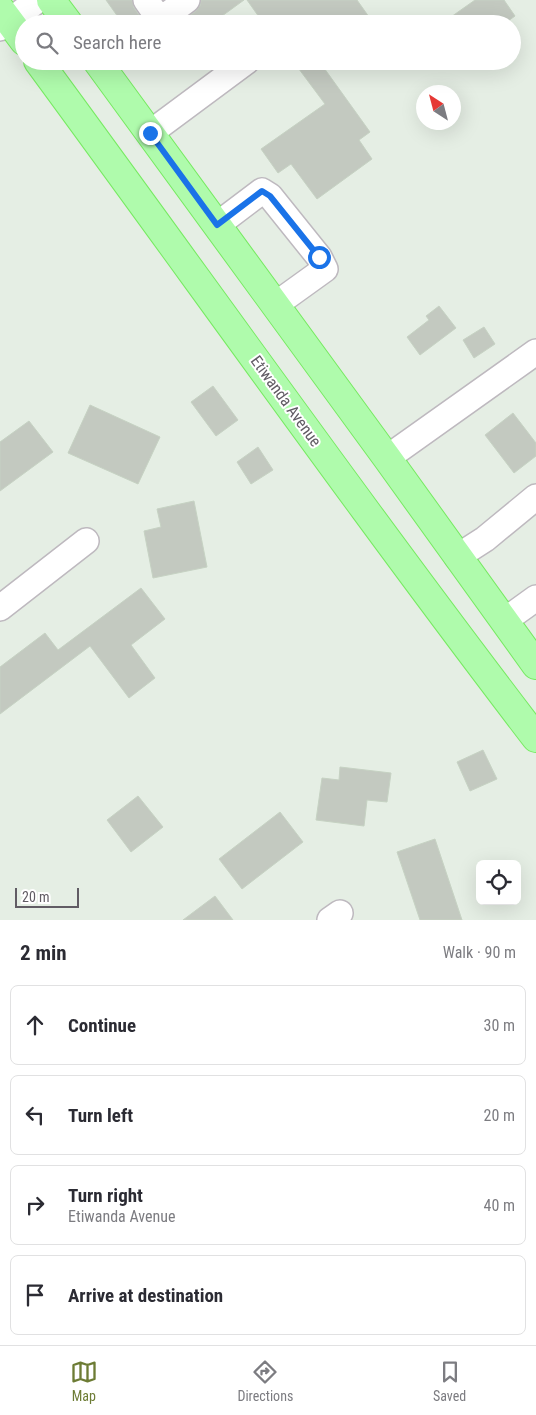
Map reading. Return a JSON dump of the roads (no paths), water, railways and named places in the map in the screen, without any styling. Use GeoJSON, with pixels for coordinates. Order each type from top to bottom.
{"type":"FeatureCollection","features":[{"type":"Feature","properties":{"kind":"main road"},"geometry":{"type":"LineString","coordinates":[[51,0],[62,15]]}},
{"type":"Feature","properties":{"kind":"main road","name":"Etiwanda Avenue"},"geometry":{"type":"LineString","coordinates":[[45,70],[306,429],[536,738]]}},
{"type":"Feature","properties":{"kind":"main road"},"geometry":{"type":"LineString","coordinates":[[104,70],[536,665]]}},
{"type":"Feature","properties":{"kind":"street"},"geometry":{"type":"LineString","coordinates":[[20,15],[38,0]]}},
{"type":"Feature","properties":{"kind":"street"},"geometry":{"type":"LineString","coordinates":[[146,0],[156,15]]}},
{"type":"Feature","properties":{"kind":"street"},"geometry":{"type":"LineString","coordinates":[[167,15],[188,0]]}},
{"type":"Feature","properties":{"kind":"street"},"geometry":{"type":"LineString","coordinates":[[150,133],[235,70]]}},
{"type":"Feature","properties":{"kind":"street"},"geometry":{"type":"LineString","coordinates":[[217,225],[262,191],[270,196],[319,257],[325,270],[275,305]]}},
{"type":"Feature","properties":{"kind":"street"},"geometry":{"type":"LineString","coordinates":[[387,458],[536,352]]}},
{"type":"Feature","properties":{"kind":"street"},"geometry":{"type":"LineString","coordinates":[[458,556],[485,539],[536,497]]}},
{"type":"Feature","properties":{"kind":"street"},"geometry":{"type":"LineString","coordinates":[[0,608],[86,542]]}},
{"type":"Feature","properties":{"kind":"street"},"geometry":{"type":"LineString","coordinates":[[504,621],[536,598]]}}]}
